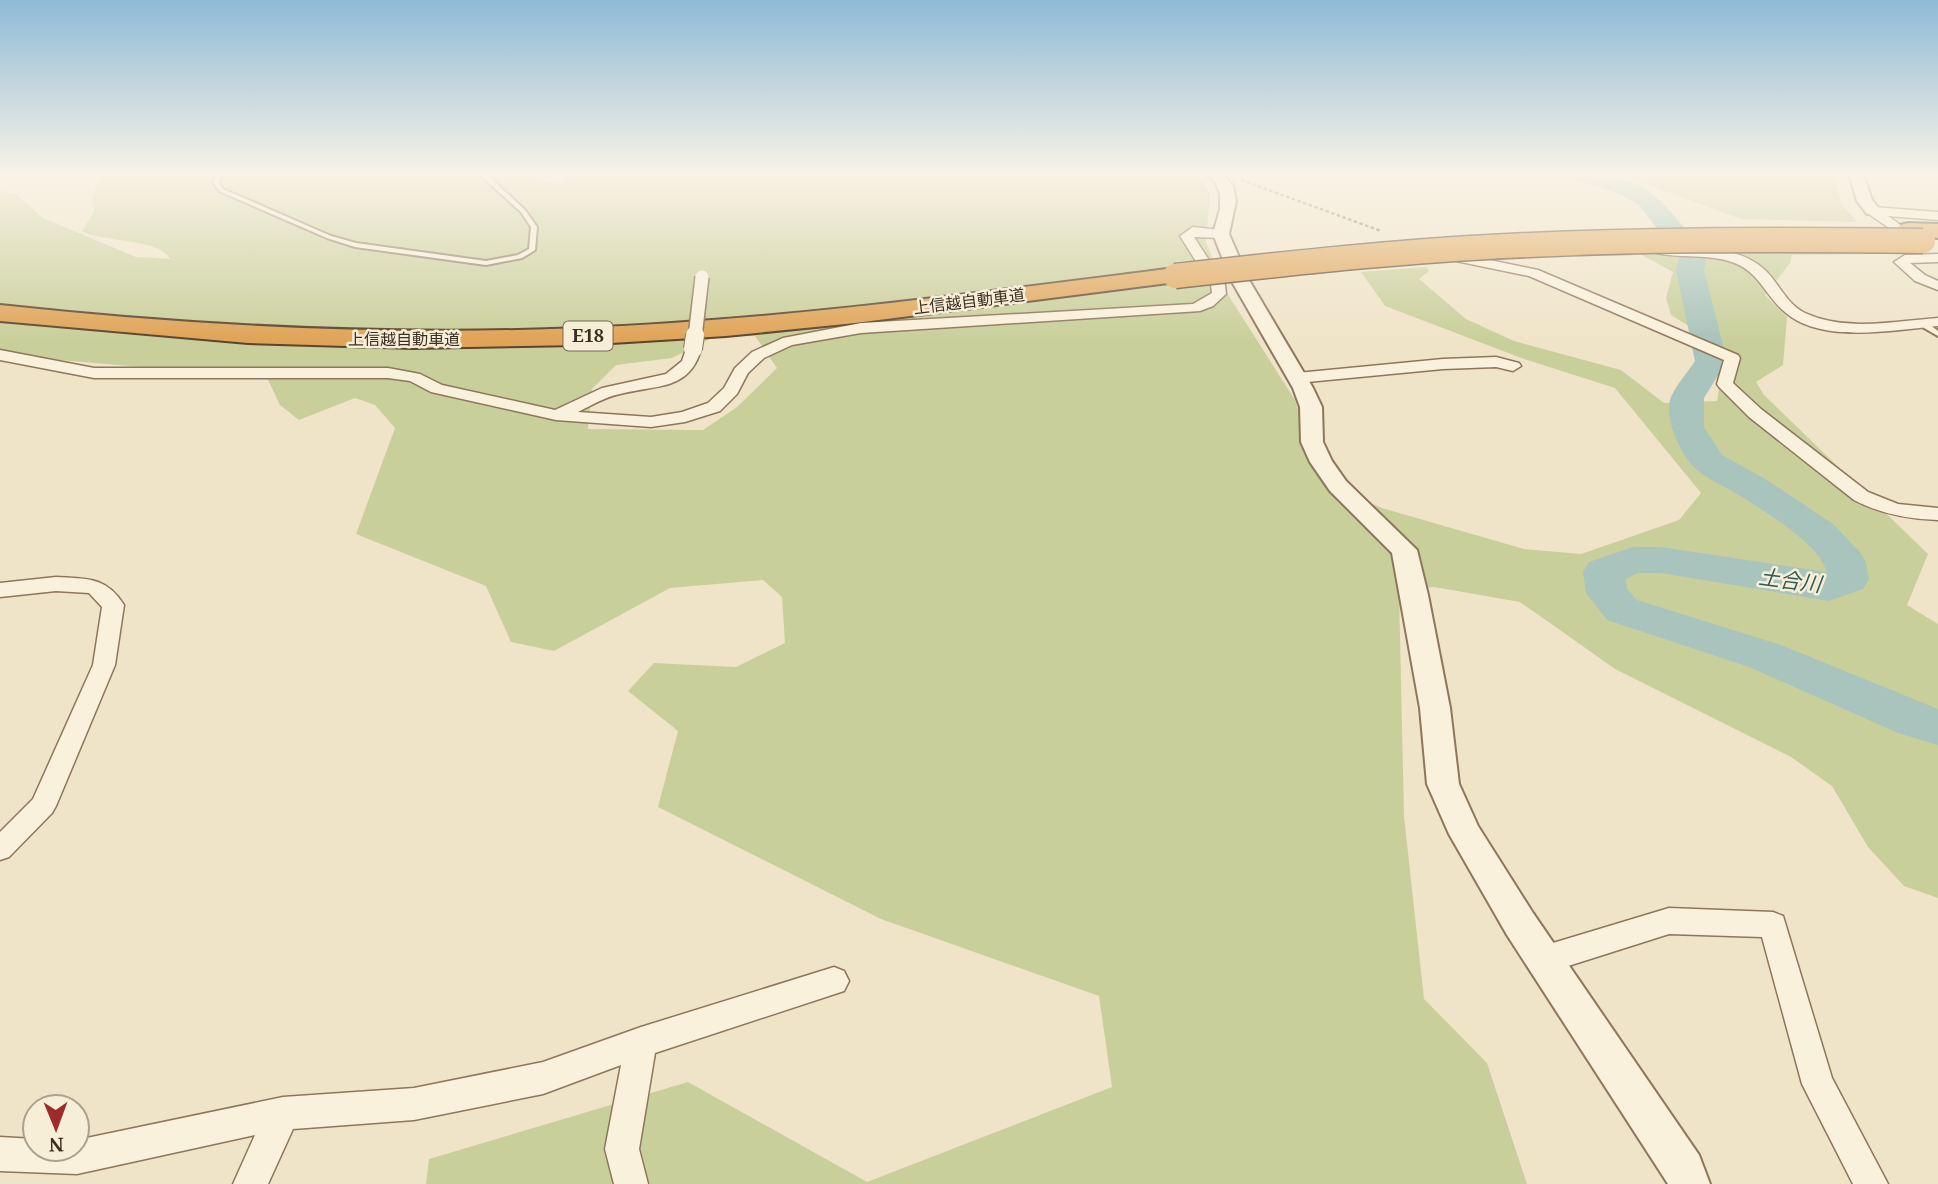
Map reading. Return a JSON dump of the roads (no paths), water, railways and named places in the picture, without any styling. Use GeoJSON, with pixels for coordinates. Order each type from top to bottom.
{"type":"FeatureCollection","features":[{"type":"Feature","properties":{"kind":"highway","name":"上信越自動車道"},"geometry":{"type":"LineString","coordinates":[[0,297],[207,318],[349,324],[522,324],[662,318],[1170,270],[1545,244],[1738,239],[1931,245]]}},
{"type":"Feature","properties":{"kind":"highway","name":"上信越自動車道"},"geometry":{"type":"LineString","coordinates":[[0,313],[117,326],[258,336],[415,340],[583,336],[822,318],[1170,270]]}},
{"type":"Feature","properties":{"kind":"street"},"geometry":{"type":"LineString","coordinates":[[1223,229],[1221,234],[1240,280],[1311,407],[1312,442],[1321,462],[1338,486],[1404,550],[1415,595],[1435,708],[1443,784],[1465,834],[1543,960],[1684,1170],[1689,1184]]}},
{"type":"Feature","properties":{"kind":"street"},"geometry":{"type":"LineString","coordinates":[[1904,229],[1931,245]]}},
{"type":"Feature","properties":{"kind":"street"},"geometry":{"type":"LineString","coordinates":[[0,355],[94,373],[388,373],[414,377],[437,388],[556,415],[651,422],[685,417],[714,407],[731,390],[741,371],[758,355],[788,341],[861,328],[1195,308],[1208,303],[1219,294],[1219,285],[1187,236],[1193,232],[1221,234]]}},
{"type":"Feature","properties":{"kind":"street"},"geometry":{"type":"LineString","coordinates":[[1931,245],[1900,262],[1920,278],[1938,286]]}},
{"type":"Feature","properties":{"kind":"street"},"geometry":{"type":"LineString","coordinates":[[1240,280],[1461,258],[1616,249],[1719,255],[1749,264],[1759,271],[1797,315],[1817,323],[1854,328],[1938,322]]}},
{"type":"Feature","properties":{"kind":"street"},"geometry":{"type":"LineString","coordinates":[[1461,258],[1533,273],[1732,358],[1724,384],[1755,413],[1861,496],[1878,506],[1899,512],[1938,514]]}},
{"type":"Feature","properties":{"kind":"street"},"geometry":{"type":"LineString","coordinates":[[556,415],[610,391],[663,381],[683,372],[692,363],[702,277]]}},
{"type":"Feature","properties":{"kind":"street"},"geometry":{"type":"LineString","coordinates":[[1297,378],[1443,364],[1496,362],[1513,366]]}},
{"type":"Feature","properties":{"kind":"street"},"geometry":{"type":"LineString","coordinates":[[0,590],[56,584],[95,587],[113,605],[104,665],[44,806],[0,849]]}},
{"type":"Feature","properties":{"kind":"street"},"geometry":{"type":"LineString","coordinates":[[1543,960],[1669,921],[1773,925],[1818,1084],[1871,1184]]}},
{"type":"Feature","properties":{"kind":"street"},"geometry":{"type":"LineString","coordinates":[[0,1154],[77,1157],[283,1113],[414,1104],[543,1079],[640,1042],[834,981]]}},
{"type":"Feature","properties":{"kind":"street"},"geometry":{"type":"LineString","coordinates":[[631,1184],[622,1149],[640,1042]]}},
{"type":"Feature","properties":{"kind":"street"},"geometry":{"type":"LineString","coordinates":[[250,1184],[283,1113]]}},
{"type":"Feature","properties":{"kind":"lane"},"geometry":{"type":"LineString","coordinates":[[311,229],[338,241],[486,263],[520,257],[532,250],[534,229]]}},
{"type":"Feature","properties":{"kind":"lane"},"geometry":{"type":"LineString","coordinates":[[1922,323],[1938,334]]}},
{"type":"Feature","properties":{"kind":"waterway","name":"土合川"},"geometry":{"type":"LineString","coordinates":[[1671,229],[1693,257],[1690,270],[1711,361],[1687,398],[1687,427],[1709,462],[1754,488],[1819,533],[1845,560],[1848,579],[1829,587],[1661,560],[1633,560],[1604,572],[1607,593],[1622,610],[1765,656],[1915,720],[1938,727]]}}]}
